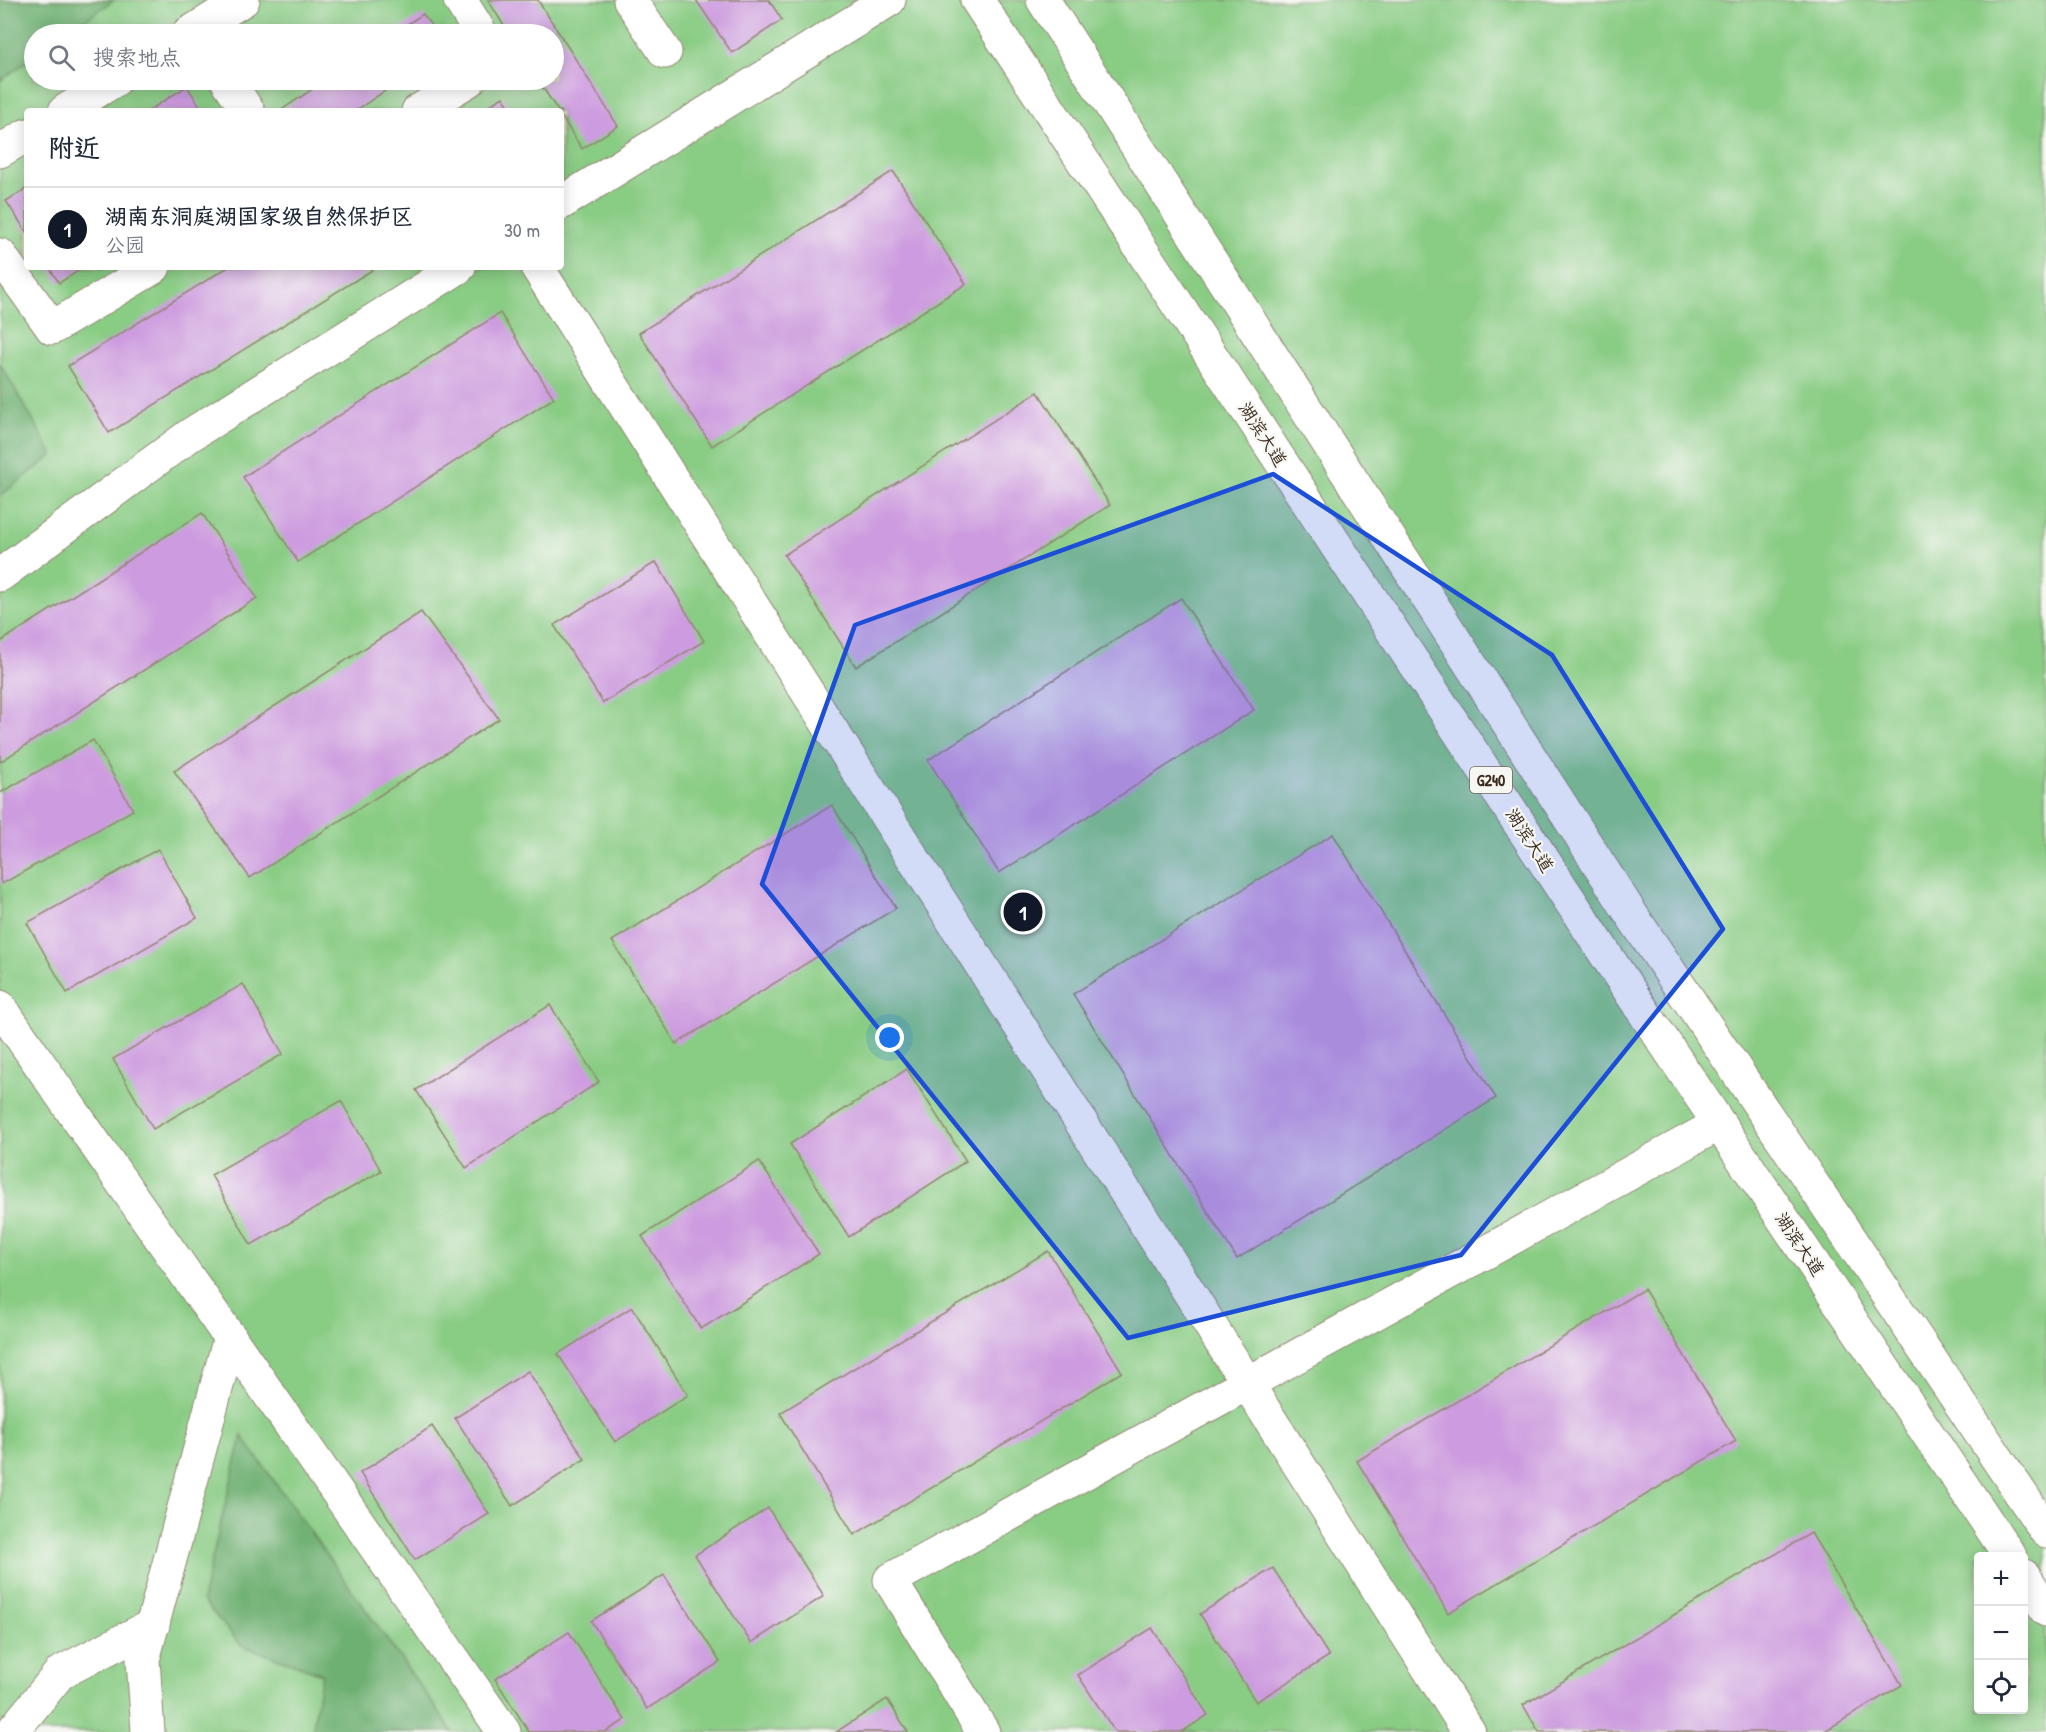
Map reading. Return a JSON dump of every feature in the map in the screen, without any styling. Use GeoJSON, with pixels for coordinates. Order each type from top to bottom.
{"type":"FeatureCollection","features":[{"type":"Feature","properties":{"kind":"main road"},"geometry":{"type":"LineString","coordinates":[[206,24],[243,0]]}},
{"type":"Feature","properties":{"kind":"main road"},"geometry":{"type":"LineString","coordinates":[[460,0],[475,24]]}},
{"type":"Feature","properties":{"kind":"main road"},"geometry":{"type":"LineString","coordinates":[[630,0],[665,52]]}},
{"type":"Feature","properties":{"kind":"main road"},"geometry":{"type":"LineString","coordinates":[[564,201],[889,0]]}},
{"type":"Feature","properties":{"kind":"main road","name":"湖滨大道"},"geometry":{"type":"LineString","coordinates":[[977,0],[1613,967],[2007,1552]]}},
{"type":"Feature","properties":{"kind":"main road","name":"G240"},"geometry":{"type":"LineString","coordinates":[[1043,0],[1634,917],[2046,1531]]}},
{"type":"Feature","properties":{"kind":"main road"},"geometry":{"type":"LineString","coordinates":[[70,108],[100,90]]}},
{"type":"Feature","properties":{"kind":"main road"},"geometry":{"type":"LineString","coordinates":[[233,90],[246,108]]}},
{"type":"Feature","properties":{"kind":"main road"},"geometry":{"type":"LineString","coordinates":[[423,108],[453,90]]}},
{"type":"Feature","properties":{"kind":"main road"},"geometry":{"type":"LineString","coordinates":[[0,151],[24,137]]}},
{"type":"Feature","properties":{"kind":"main road"},"geometry":{"type":"LineString","coordinates":[[0,255],[52,328],[149,270]]}},
{"type":"Feature","properties":{"kind":"main road"},"geometry":{"type":"LineString","coordinates":[[0,575],[190,435],[454,270]]}},
{"type":"Feature","properties":{"kind":"main road"},"geometry":{"type":"LineString","coordinates":[[539,270],[1469,1732]]}},
{"type":"Feature","properties":{"kind":"main road"},"geometry":{"type":"LineString","coordinates":[[0,1007],[504,1732]]}},
{"type":"Feature","properties":{"kind":"main road"},"geometry":{"type":"LineString","coordinates":[[983,1732],[890,1580],[1719,1124]]}},
{"type":"Feature","properties":{"kind":"main road"},"geometry":{"type":"LineString","coordinates":[[148,1732],[143,1660],[230,1337]]}},
{"type":"Feature","properties":{"kind":"main road"},"geometry":{"type":"LineString","coordinates":[[2028,1582],[2046,1610]]}},
{"type":"Feature","properties":{"kind":"main road"},"geometry":{"type":"LineString","coordinates":[[12,1732],[60,1673],[153,1625]]}},
{"type":"Feature","properties":{"kind":"highlighted area"},"geometry":{"type":"Polygon","coordinates":[[[1273,474],[1552,655],[1723,929],[1461,1255],[1128,1338],[762,884],[855,625],[1273,474]]]}},
{"type":"Feature","properties":{"kind":"green space"},"geometry":{"type":"Polygon","coordinates":[[[0,0],[2046,0],[2046,1732],[0,1732],[0,0]]]}},
{"type":"Feature","properties":{"kind":"green space"},"geometry":{"type":"Polygon","coordinates":[[[0,0],[114,0],[79,24],[24,24],[24,63],[0,81],[0,0]]]}},
{"type":"Feature","properties":{"kind":"green space"},"geometry":{"type":"Polygon","coordinates":[[[0,363],[53,455],[0,496],[0,363]]]}},
{"type":"Feature","properties":{"kind":"green space"},"geometry":{"type":"Polygon","coordinates":[[[242,1436],[453,1732],[312,1732],[322,1674],[241,1645],[202,1600],[242,1436]]]}},
{"type":"Feature","properties":{"kind":"building"},"geometry":{"type":"Polygon","coordinates":[[[488,0],[538,0],[553,24],[503,24],[488,0]]]}},
{"type":"Feature","properties":{"kind":"building"},"geometry":{"type":"Polygon","coordinates":[[[696,0],[769,0],[782,20],[732,53],[696,0]]]}},
{"type":"Feature","properties":{"kind":"building"},"geometry":{"type":"Polygon","coordinates":[[[423,14],[430,24],[408,24],[423,14]]]}},
{"type":"Feature","properties":{"kind":"building"},"geometry":{"type":"Polygon","coordinates":[[[564,41],[618,126],[582,149],[564,121],[564,108],[556,108],[544,90],[564,90],[564,41]]]}},
{"type":"Feature","properties":{"kind":"building"},"geometry":{"type":"Polygon","coordinates":[[[181,90],[190,90],[201,108],[153,108],[181,90]]]}},
{"type":"Feature","properties":{"kind":"building"},"geometry":{"type":"Polygon","coordinates":[[[311,90],[386,90],[359,108],[284,108],[311,90]]]}},
{"type":"Feature","properties":{"kind":"building"},"geometry":{"type":"Polygon","coordinates":[[[503,97],[510,108],[485,108],[503,97]]]}},
{"type":"Feature","properties":{"kind":"building"},"geometry":{"type":"Polygon","coordinates":[[[893,171],[966,284],[712,446],[639,333],[893,171]]]}},
{"type":"Feature","properties":{"kind":"building"},"geometry":{"type":"Polygon","coordinates":[[[24,190],[24,228],[6,201],[24,190]]]}},
{"type":"Feature","properties":{"kind":"building"},"geometry":{"type":"Polygon","coordinates":[[[51,270],[80,270],[59,283],[51,270]]]}},
{"type":"Feature","properties":{"kind":"building"},"geometry":{"type":"Polygon","coordinates":[[[223,270],[372,270],[109,433],[68,366],[223,270]]]}},
{"type":"Feature","properties":{"kind":"building"},"geometry":{"type":"Polygon","coordinates":[[[500,313],[554,398],[298,562],[243,477],[500,313]]]}},
{"type":"Feature","properties":{"kind":"building"},"geometry":{"type":"Polygon","coordinates":[[[1038,392],[1110,505],[856,667],[784,555],[1038,392]]]}},
{"type":"Feature","properties":{"kind":"building"},"geometry":{"type":"Polygon","coordinates":[[[202,513],[257,598],[0,762],[0,642],[202,513]]]}},
{"type":"Feature","properties":{"kind":"building"},"geometry":{"type":"Polygon","coordinates":[[[656,562],[704,641],[603,703],[554,625],[656,562]]]}},
{"type":"Feature","properties":{"kind":"building"},"geometry":{"type":"Polygon","coordinates":[[[1181,598],[1254,710],[999,873],[928,760],[1181,598]]]}},
{"type":"Feature","properties":{"kind":"building"},"geometry":{"type":"Polygon","coordinates":[[[421,612],[499,719],[250,878],[174,771],[421,612]]]}},
{"type":"Feature","properties":{"kind":"building"},"geometry":{"type":"Polygon","coordinates":[[[93,740],[133,810],[2,884],[0,880],[0,793],[93,740]]]}},
{"type":"Feature","properties":{"kind":"building"},"geometry":{"type":"Polygon","coordinates":[[[832,805],[896,908],[676,1044],[612,941],[832,805]]]}},
{"type":"Feature","properties":{"kind":"building"},"geometry":{"type":"Polygon","coordinates":[[[1333,834],[1496,1098],[1237,1259],[1073,994],[1333,834]]]}},
{"type":"Feature","properties":{"kind":"building"},"geometry":{"type":"Polygon","coordinates":[[[158,849],[197,918],[67,993],[27,923],[158,849]]]}},
{"type":"Feature","properties":{"kind":"building"},"geometry":{"type":"Polygon","coordinates":[[[243,984],[283,1054],[153,1129],[113,1059],[243,984]]]}},
{"type":"Feature","properties":{"kind":"building"},"geometry":{"type":"Polygon","coordinates":[[[550,1005],[599,1082],[466,1168],[416,1090],[550,1005]]]}},
{"type":"Feature","properties":{"kind":"building"},"geometry":{"type":"Polygon","coordinates":[[[907,1069],[966,1161],[849,1237],[790,1144],[907,1069]]]}},
{"type":"Feature","properties":{"kind":"building"},"geometry":{"type":"Polygon","coordinates":[[[341,1101],[381,1171],[251,1245],[211,1175],[341,1101]]]}},
{"type":"Feature","properties":{"kind":"building"},"geometry":{"type":"Polygon","coordinates":[[[759,1161],[819,1254],[701,1329],[642,1236],[759,1161]]]}},
{"type":"Feature","properties":{"kind":"building"},"geometry":{"type":"Polygon","coordinates":[[[1048,1251],[1122,1372],[854,1535],[780,1413],[1048,1251]]]}},
{"type":"Feature","properties":{"kind":"building"},"geometry":{"type":"Polygon","coordinates":[[[1644,1289],[1736,1441],[1448,1613],[1357,1461],[1644,1289]]]}},
{"type":"Feature","properties":{"kind":"building"},"geometry":{"type":"Polygon","coordinates":[[[632,1307],[688,1395],[615,1442],[558,1354],[632,1307]]]}},
{"type":"Feature","properties":{"kind":"building"},"geometry":{"type":"Polygon","coordinates":[[[528,1371],[585,1459],[512,1506],[455,1418],[528,1371]]]}},
{"type":"Feature","properties":{"kind":"building"},"geometry":{"type":"Polygon","coordinates":[[[432,1426],[489,1514],[415,1560],[360,1473],[432,1426]]]}},
{"type":"Feature","properties":{"kind":"building"},"geometry":{"type":"Polygon","coordinates":[[[768,1508],[824,1596],[751,1643],[695,1555],[768,1508]]]}},
{"type":"Feature","properties":{"kind":"building"},"geometry":{"type":"Polygon","coordinates":[[[1811,1533],[1902,1685],[1823,1732],[1539,1732],[1523,1705],[1811,1533]]]}},
{"type":"Feature","properties":{"kind":"building"},"geometry":{"type":"Polygon","coordinates":[[[1273,1568],[1329,1656],[1256,1702],[1200,1614],[1273,1568]]]}},
{"type":"Feature","properties":{"kind":"building"},"geometry":{"type":"Polygon","coordinates":[[[664,1575],[720,1662],[647,1709],[591,1621],[664,1575]]]}},
{"type":"Feature","properties":{"kind":"building"},"geometry":{"type":"Polygon","coordinates":[[[1152,1628],[1208,1715],[1182,1732],[1115,1732],[1078,1675],[1152,1628]]]}},
{"type":"Feature","properties":{"kind":"building"},"geometry":{"type":"Polygon","coordinates":[[[569,1632],[625,1720],[606,1732],[529,1732],[495,1679],[569,1632]]]}},
{"type":"Feature","properties":{"kind":"building"},"geometry":{"type":"Polygon","coordinates":[[[887,1699],[908,1732],[836,1732],[887,1699]]]}},
{"type":"Feature","properties":{"kind":"place","name":"湖南东洞庭湖国家级自然保护区"},"geometry":{"type":"Point","coordinates":[1023,912]}}]}
